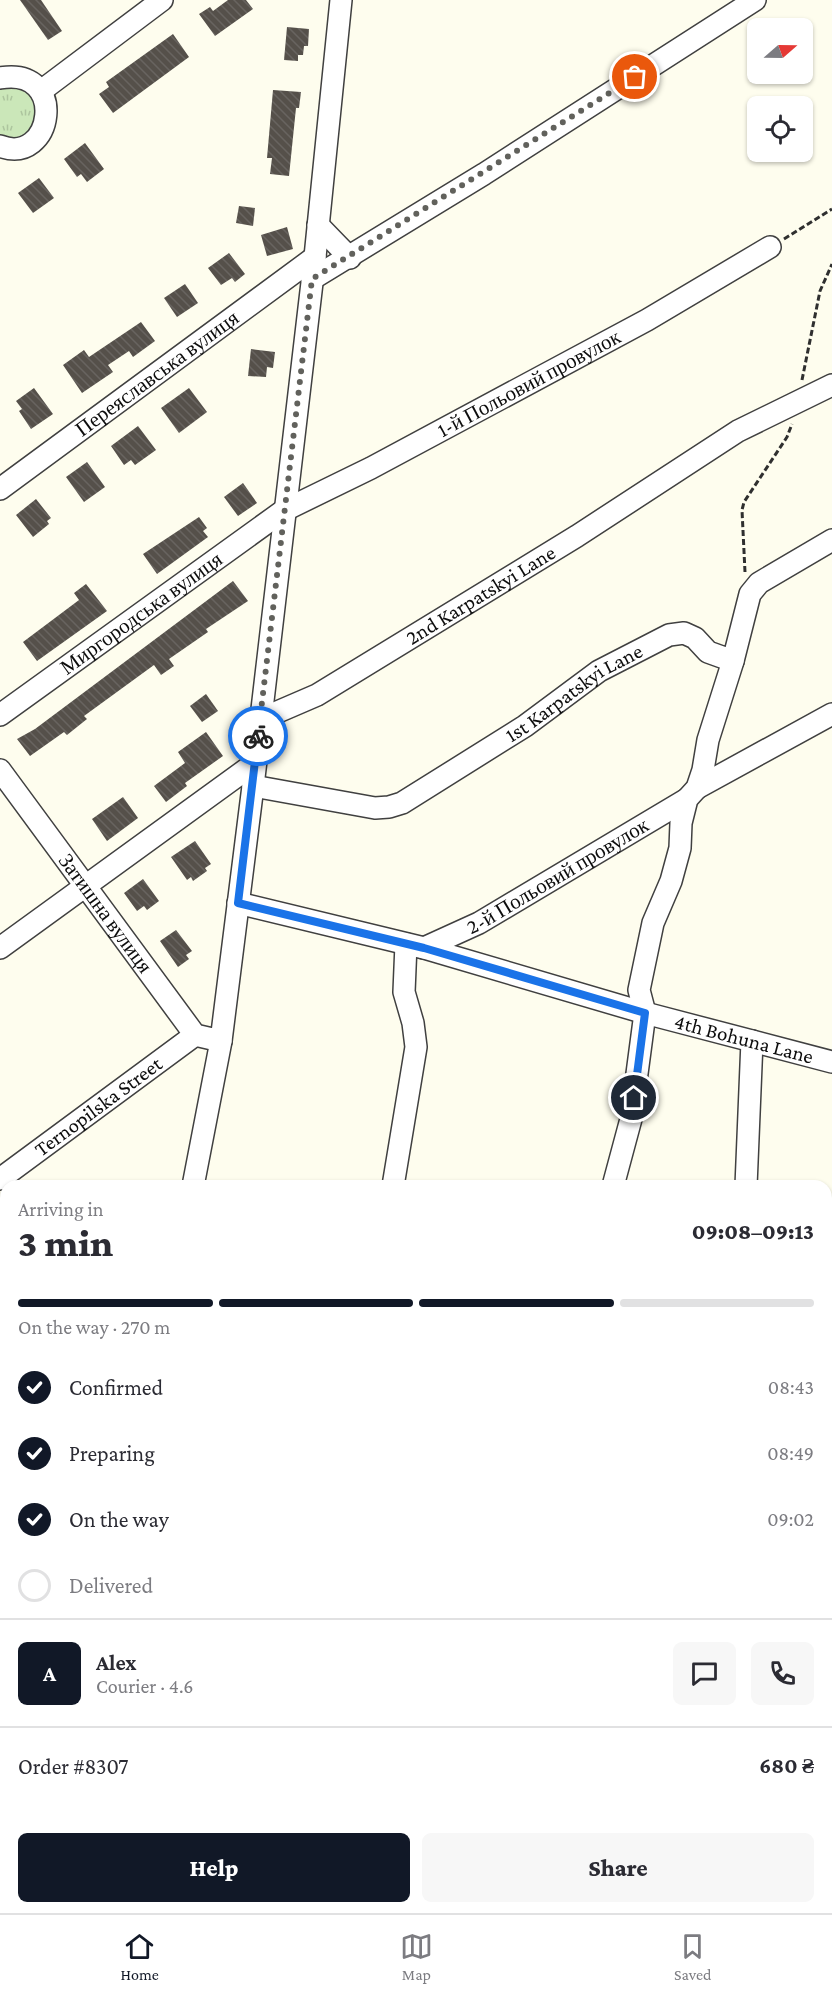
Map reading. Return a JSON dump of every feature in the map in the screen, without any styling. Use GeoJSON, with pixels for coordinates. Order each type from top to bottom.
{"type":"FeatureCollection","features":[{"type":"Feature","properties":{"kind":"street"},"geometry":{"type":"LineString","coordinates":[[40,92],[162,0]]}},
{"type":"Feature","properties":{"kind":"street"},"geometry":{"type":"LineString","coordinates":[[194,1180],[221,1041],[253,786],[283,511],[315,257],[341,0]]}},
{"type":"Feature","properties":{"kind":"street"},"geometry":{"type":"LineString","coordinates":[[312,279],[350,258],[755,0]]}},
{"type":"Feature","properties":{"kind":"street"},"geometry":{"type":"LineString","coordinates":[[0,78],[22,78],[40,92],[47,115],[45,127],[28,145],[16,148],[0,146]]}},
{"type":"Feature","properties":{"kind":"street"},"geometry":{"type":"LineString","coordinates":[[318,225],[350,258]]}},
{"type":"Feature","properties":{"kind":"street","name":"1-й Польовий провулок"},"geometry":{"type":"LineString","coordinates":[[283,511],[371,468],[647,320],[770,247]]}},
{"type":"Feature","properties":{"kind":"street","name":"Переяславська вулиця"},"geometry":{"type":"LineString","coordinates":[[0,489],[315,257]]}},
{"type":"Feature","properties":{"kind":"street","name":"2nd Karpatskyi Lane"},"geometry":{"type":"LineString","coordinates":[[260,720],[317,694],[577,536],[738,431],[832,385]]}},
{"type":"Feature","properties":{"kind":"street","name":"Миргородська вулиця"},"geometry":{"type":"LineString","coordinates":[[0,715],[283,511]]}},
{"type":"Feature","properties":{"kind":"street"},"geometry":{"type":"LineString","coordinates":[[615,1180],[631,1119],[645,1013],[639,990],[653,923],[671,881],[680,848],[681,823],[733,662],[750,594],[759,583],[832,540]]}},
{"type":"Feature","properties":{"kind":"street","name":"1st Karpatskyi Lane"},"geometry":{"type":"LineString","coordinates":[[253,786],[375,808],[389,807],[417,794],[525,726],[599,671],[669,635],[684,633],[695,638],[708,652],[733,662]]}},
{"type":"Feature","properties":{"kind":"street","name":"2-й Польовий провулок"},"geometry":{"type":"LineString","coordinates":[[415,946],[479,922],[692,794],[832,714]]}},
{"type":"Feature","properties":{"kind":"street"},"geometry":{"type":"LineString","coordinates":[[0,948],[255,763]]}},
{"type":"Feature","properties":{"kind":"street","name":"Затишна вулиця"},"geometry":{"type":"LineString","coordinates":[[0,770],[195,1035]]}},
{"type":"Feature","properties":{"kind":"street","name":"4th Bohuna Lane"},"geometry":{"type":"LineString","coordinates":[[238,903],[415,946],[645,1013],[832,1062]]}},
{"type":"Feature","properties":{"kind":"street"},"geometry":{"type":"LineString","coordinates":[[394,1180],[416,1047],[413,1023],[404,992],[415,946]]}},
{"type":"Feature","properties":{"kind":"street"},"geometry":{"type":"LineString","coordinates":[[195,1035],[221,1041]]}},
{"type":"Feature","properties":{"kind":"street","name":"Ternopilska Street"},"geometry":{"type":"LineString","coordinates":[[0,1179],[195,1035]]}},
{"type":"Feature","properties":{"kind":"street"},"geometry":{"type":"LineString","coordinates":[[746,1180],[752,1041]]}},
{"type":"Feature","properties":{"kind":"path"},"geometry":{"type":"LineString","coordinates":[[770,247],[832,209]]}},
{"type":"Feature","properties":{"kind":"path"},"geometry":{"type":"LineString","coordinates":[[750,594],[742,559],[742,510],[787,437],[800,400],[805,358],[820,291],[832,264]]}},
{"type":"Feature","properties":{"kind":"green space"},"geometry":{"type":"Polygon","coordinates":[[[20,87],[34,97],[37,121],[22,136],[12,138],[0,136],[0,88],[20,87]]]}},
{"type":"Feature","properties":{"kind":"building"},"geometry":{"type":"Polygon","coordinates":[[[20,0],[41,0],[62,31],[48,40],[20,0]]]}},
{"type":"Feature","properties":{"kind":"building"},"geometry":{"type":"Polygon","coordinates":[[[228,0],[246,0],[253,9],[215,36],[199,14],[210,7],[213,11],[228,0]]]}},
{"type":"Feature","properties":{"kind":"building"},"geometry":{"type":"Polygon","coordinates":[[[287,27],[309,29],[308,46],[304,46],[303,55],[298,55],[298,61],[284,60],[287,27]]]}},
{"type":"Feature","properties":{"kind":"building"},"geometry":{"type":"Polygon","coordinates":[[[173,34],[189,57],[113,113],[99,94],[109,87],[106,82],[173,34]]]}},
{"type":"Feature","properties":{"kind":"building"},"geometry":{"type":"Polygon","coordinates":[[[273,90],[301,92],[299,108],[296,108],[289,176],[270,174],[272,158],[267,158],[273,90]]]}},
{"type":"Feature","properties":{"kind":"building"},"geometry":{"type":"Polygon","coordinates":[[[85,143],[104,169],[87,182],[81,174],[77,177],[64,159],[85,143]]]}},
{"type":"Feature","properties":{"kind":"building"},"geometry":{"type":"Polygon","coordinates":[[[39,178],[54,198],[33,213],[18,193],[39,178]]]}},
{"type":"Feature","properties":{"kind":"building"},"geometry":{"type":"Polygon","coordinates":[[[239,206],[255,208],[253,226],[236,223],[239,206]]]}},
{"type":"Feature","properties":{"kind":"building"},"geometry":{"type":"Polygon","coordinates":[[[287,227],[293,249],[267,256],[261,235],[287,227]]]}},
{"type":"Feature","properties":{"kind":"building"},"geometry":{"type":"Polygon","coordinates":[[[229,253],[245,274],[235,282],[232,278],[221,285],[208,268],[229,253]]]}},
{"type":"Feature","properties":{"kind":"building"},"geometry":{"type":"Polygon","coordinates":[[[185,284],[198,303],[177,317],[164,298],[185,284]]]}},
{"type":"Feature","properties":{"kind":"building"},"geometry":{"type":"Polygon","coordinates":[[[141,322],[155,341],[133,357],[129,351],[108,365],[113,372],[82,393],[63,365],[84,350],[89,357],[141,322]]]}},
{"type":"Feature","properties":{"kind":"building"},"geometry":{"type":"Polygon","coordinates":[[[251,349],[275,352],[273,368],[267,367],[266,377],[248,376],[251,349]]]}},
{"type":"Feature","properties":{"kind":"building"},"geometry":{"type":"Polygon","coordinates":[[[34,388],[53,414],[31,429],[19,411],[22,409],[16,401],[34,388]]]}},
{"type":"Feature","properties":{"kind":"building"},"geometry":{"type":"Polygon","coordinates":[[[189,388],[207,412],[179,433],[161,408],[189,388]]]}},
{"type":"Feature","properties":{"kind":"building"},"geometry":{"type":"Polygon","coordinates":[[[138,426],[156,450],[135,465],[131,460],[124,465],[111,446],[138,426]]]}},
{"type":"Feature","properties":{"kind":"building"},"geometry":{"type":"Polygon","coordinates":[[[87,462],[105,487],[84,502],[66,477],[87,462]]]}},
{"type":"Feature","properties":{"kind":"building"},"geometry":{"type":"Polygon","coordinates":[[[243,483],[257,503],[238,516],[224,497],[243,483]]]}},
{"type":"Feature","properties":{"kind":"building"},"geometry":{"type":"Polygon","coordinates":[[[36,499],[51,518],[47,521],[49,524],[33,537],[16,515],[36,499]]]}},
{"type":"Feature","properties":{"kind":"building"},"geometry":{"type":"Polygon","coordinates":[[[199,517],[207,528],[203,531],[208,537],[157,574],[143,554],[199,517]]]}},
{"type":"Feature","properties":{"kind":"building"},"geometry":{"type":"Polygon","coordinates":[[[233,581],[248,601],[206,629],[208,632],[169,659],[174,666],[161,675],[154,665],[84,716],[87,719],[67,735],[64,732],[30,756],[17,739],[35,729],[233,581]]]}},
{"type":"Feature","properties":{"kind":"building"},"geometry":{"type":"Polygon","coordinates":[[[86,584],[107,611],[37,661],[23,642],[79,600],[74,593],[86,584]]]}},
{"type":"Feature","properties":{"kind":"building"},"geometry":{"type":"Polygon","coordinates":[[[206,694],[218,711],[202,722],[190,706],[206,694]]]}},
{"type":"Feature","properties":{"kind":"building"},"geometry":{"type":"Polygon","coordinates":[[[206,732],[223,756],[185,783],[187,786],[166,802],[154,786],[185,763],[178,752],[206,732]]]}},
{"type":"Feature","properties":{"kind":"building"},"geometry":{"type":"Polygon","coordinates":[[[123,797],[138,818],[107,841],[92,819],[123,797]]]}},
{"type":"Feature","properties":{"kind":"building"},"geometry":{"type":"Polygon","coordinates":[[[195,841],[211,864],[205,868],[207,871],[193,881],[191,877],[187,880],[171,857],[195,841]]]}},
{"type":"Feature","properties":{"kind":"building"},"geometry":{"type":"Polygon","coordinates":[[[143,879],[159,901],[147,910],[144,906],[137,911],[124,893],[143,879]]]}},
{"type":"Feature","properties":{"kind":"building"},"geometry":{"type":"Polygon","coordinates":[[[176,930],[192,951],[186,955],[189,959],[178,967],[160,941],[176,930]]]}},
{"type":"Feature","properties":{"kind":"way so far"},"geometry":{"type":"LineString","coordinates":[[258,736],[312,279],[446,198],[635,77]]}},
{"type":"Feature","properties":{"kind":"route"},"geometry":{"type":"LineString","coordinates":[[258,736],[238,903],[424,948],[645,1013],[634,1098]]}}]}
